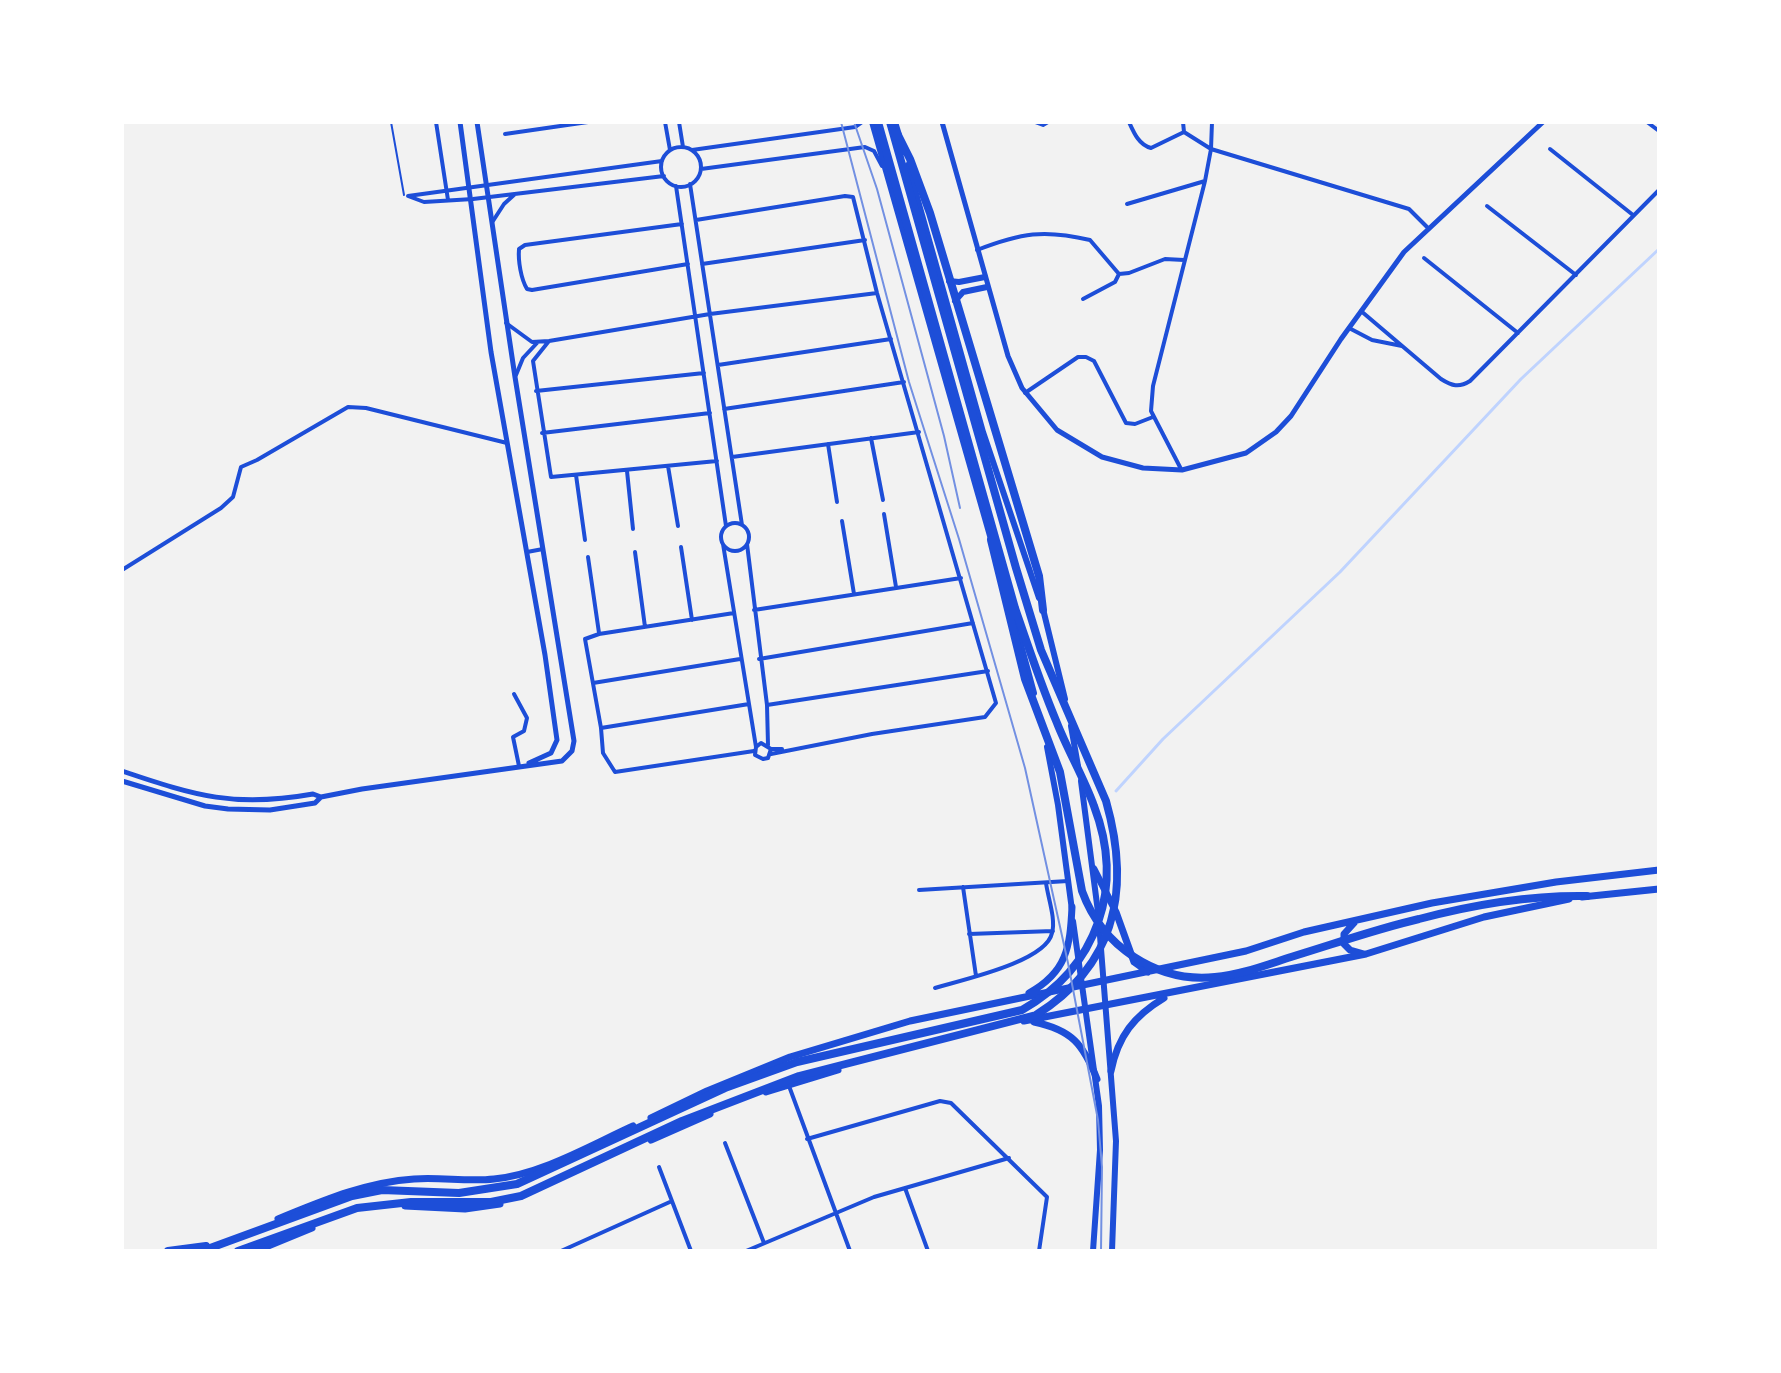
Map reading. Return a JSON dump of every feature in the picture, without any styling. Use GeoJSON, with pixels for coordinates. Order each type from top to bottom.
{"type":"FeatureCollection","features":[{"type":"Feature","properties":{"kind":"highway"},"geometry":{"type":"LineString","coordinates":[[202,1251],[352,1196],[382,1190],[459,1193],[517,1184],[725,1088],[782,1067],[1022,1010],[1043,999],[1077,965],[1095,932],[1103,907],[1106,847],[1095,807],[1041,685],[1015,608],[878,122]]}},
{"type":"Feature","properties":{"kind":"highway"},"geometry":{"type":"LineString","coordinates":[[892,122],[930,213],[1039,576],[1043,610]]}},
{"type":"Feature","properties":{"kind":"highway"},"geometry":{"type":"LineString","coordinates":[[238,1251],[357,1208],[411,1202],[491,1202],[521,1196],[682,1121],[785,1081],[1036,1015],[1062,999],[1085,974],[1098,953],[1108,932],[1115,904],[1118,869],[1113,826],[1106,801],[1061,700],[1037,636],[892,122]]}},
{"type":"Feature","properties":{"kind":"highway"},"geometry":{"type":"LineString","coordinates":[[983,496],[996,569],[1014,641],[1060,772],[1082,891],[1088,908],[1104,931],[1127,953],[1155,969],[1186,977],[1215,977],[1486,903],[1548,896],[1587,896]]}},
{"type":"Feature","properties":{"kind":"highway"},"geometry":{"type":"LineString","coordinates":[[168,1251],[222,1244]]}},
{"type":"Feature","properties":{"kind":"main road"},"geometry":{"type":"LineString","coordinates":[[872,122],[1042,725],[1058,805],[1097,1079],[1100,1150],[1093,1251]]}},
{"type":"Feature","properties":{"kind":"main road"},"geometry":{"type":"LineString","coordinates":[[892,122],[938,270],[983,432],[1043,610],[1067,707],[1094,869],[1107,1007],[1116,1141],[1112,1251]]}},
{"type":"Feature","properties":{"kind":"main road"},"geometry":{"type":"LineString","coordinates":[[938,270],[954,282],[985,277]]}},
{"type":"Feature","properties":{"kind":"main road"},"geometry":{"type":"LineString","coordinates":[[952,318],[953,305],[960,295],[987,287]]}},
{"type":"Feature","properties":{"kind":"main road"},"geometry":{"type":"LineString","coordinates":[[1094,869],[1116,912],[1134,962],[1148,972]]}},
{"type":"Feature","properties":{"kind":"main road"},"geometry":{"type":"LineString","coordinates":[[192,1251],[369,1185],[415,1179],[470,1180],[514,1175],[560,1159],[707,1091],[790,1057],[910,1021],[1246,951],[1304,932],[1453,898],[1659,870]]}},
{"type":"Feature","properties":{"kind":"main road"},"geometry":{"type":"LineString","coordinates":[[256,1251],[366,1209],[406,1206],[485,1208],[520,1198],[717,1111],[869,1060],[1026,1021],[1366,954],[1484,917],[1587,896],[1659,889]]}},
{"type":"Feature","properties":{"kind":"main road"},"geometry":{"type":"LineString","coordinates":[[1020,998],[1046,981],[1065,959],[1072,907]]}},
{"type":"Feature","properties":{"kind":"main road"},"geometry":{"type":"LineString","coordinates":[[1358,920],[1347,929],[1344,941],[1350,950],[1366,954]]}},
{"type":"Feature","properties":{"kind":"main road"},"geometry":{"type":"LineString","coordinates":[[1078,953],[1090,961],[1097,958],[1102,948]]}},
{"type":"Feature","properties":{"kind":"main road"},"geometry":{"type":"LineString","coordinates":[[1111,1071],[1129,1025],[1141,1013],[1170,995]]}},
{"type":"Feature","properties":{"kind":"main road"},"geometry":{"type":"LineString","coordinates":[[1026,1021],[1057,1028],[1073,1038],[1083,1049],[1097,1079]]}},
{"type":"Feature","properties":{"kind":"main road"},"geometry":{"type":"LineString","coordinates":[[470,1180],[483,1192],[481,1201],[470,1209]]}},
{"type":"Feature","properties":{"kind":"street"},"geometry":{"type":"LineString","coordinates":[[436,122],[448,200]]}},
{"type":"Feature","properties":{"kind":"street"},"geometry":{"type":"LineString","coordinates":[[460,122],[473,199],[491,352],[557,740],[551,753],[521,765]]}},
{"type":"Feature","properties":{"kind":"street"},"geometry":{"type":"LineString","coordinates":[[122,771],[172,788],[229,800],[260,801],[313,794],[321,797],[562,761],[572,751],[574,741],[506,323],[477,122]]}},
{"type":"Feature","properties":{"kind":"street"},"geometry":{"type":"LineString","coordinates":[[505,134],[588,122]]}},
{"type":"Feature","properties":{"kind":"street"},"geometry":{"type":"LineString","coordinates":[[665,122],[670,150]]}},
{"type":"Feature","properties":{"kind":"street"},"geometry":{"type":"LineString","coordinates":[[679,122],[683,147]]}},
{"type":"Feature","properties":{"kind":"street"},"geometry":{"type":"LineString","coordinates":[[690,184],[742,525],[749,535],[747,544],[770,749],[763,759],[754,751],[721,536],[726,526],[676,186],[664,176],[662,161],[670,150],[683,147],[692,150],[855,127],[862,122]]}},
{"type":"Feature","properties":{"kind":"street"},"geometry":{"type":"LineString","coordinates":[[942,122],[1008,356],[1025,393],[1057,430],[1102,457],[1143,468],[1182,470],[1246,453],[1276,432],[1307,393],[1360,311],[1404,252],[1543,122]]}},
{"type":"Feature","properties":{"kind":"street"},"geometry":{"type":"LineString","coordinates":[[1035,122],[1043,125],[1048,122]]}},
{"type":"Feature","properties":{"kind":"street"},"geometry":{"type":"LineString","coordinates":[[1129,122],[1138,139],[1151,148],[1184,132]]}},
{"type":"Feature","properties":{"kind":"street"},"geometry":{"type":"LineString","coordinates":[[1183,122],[1184,132]]}},
{"type":"Feature","properties":{"kind":"street"},"geometry":{"type":"LineString","coordinates":[[1182,470],[1153,417],[1153,386],[1205,181],[1212,122]]}},
{"type":"Feature","properties":{"kind":"street"},"geometry":{"type":"LineString","coordinates":[[1647,122],[1659,131]]}},
{"type":"Feature","properties":{"kind":"street"},"geometry":{"type":"LineString","coordinates":[[1184,132],[1211,149],[1409,209],[1428,228]]}},
{"type":"Feature","properties":{"kind":"street"},"geometry":{"type":"LineString","coordinates":[[701,169],[865,147],[874,151],[888,178]]}},
{"type":"Feature","properties":{"kind":"street"},"geometry":{"type":"LineString","coordinates":[[1550,149],[1633,215]]}},
{"type":"Feature","properties":{"kind":"street"},"geometry":{"type":"LineString","coordinates":[[676,186],[696,181],[701,169],[699,157],[692,150]]}},
{"type":"Feature","properties":{"kind":"street"},"geometry":{"type":"LineString","coordinates":[[406,195],[662,161]]}},
{"type":"Feature","properties":{"kind":"street"},"geometry":{"type":"LineString","coordinates":[[485,175],[498,184]]}},
{"type":"Feature","properties":{"kind":"street"},"geometry":{"type":"LineString","coordinates":[[406,195],[424,202],[473,199],[664,176]]}},
{"type":"Feature","properties":{"kind":"street"},"geometry":{"type":"LineString","coordinates":[[1127,204],[1205,181]]}},
{"type":"Feature","properties":{"kind":"street"},"geometry":{"type":"LineString","coordinates":[[1360,311],[1441,379],[1452,385],[1462,385],[1518,333],[1659,190]]}},
{"type":"Feature","properties":{"kind":"street"},"geometry":{"type":"LineString","coordinates":[[492,222],[504,204],[517,193]]}},
{"type":"Feature","properties":{"kind":"street"},"geometry":{"type":"LineString","coordinates":[[696,220],[853,197],[877,293],[996,703],[985,717],[788,749],[770,749],[761,743],[754,751],[615,772],[603,753],[585,639],[599,634],[734,613]]}},
{"type":"Feature","properties":{"kind":"street"},"geometry":{"type":"LineString","coordinates":[[1487,206],[1576,275]]}},
{"type":"Feature","properties":{"kind":"street"},"geometry":{"type":"LineString","coordinates":[[682,224],[525,245],[519,249],[524,284],[527,289],[688,264]]}},
{"type":"Feature","properties":{"kind":"street"},"geometry":{"type":"LineString","coordinates":[[977,250],[1027,234],[1045,232],[1073,236],[1090,240],[1119,274]]}},
{"type":"Feature","properties":{"kind":"street"},"geometry":{"type":"LineString","coordinates":[[702,264],[865,240]]}},
{"type":"Feature","properties":{"kind":"street"},"geometry":{"type":"LineString","coordinates":[[1424,258],[1518,333]]}},
{"type":"Feature","properties":{"kind":"street"},"geometry":{"type":"LineString","coordinates":[[1119,274],[1165,259],[1184,260]]}},
{"type":"Feature","properties":{"kind":"street"},"geometry":{"type":"LineString","coordinates":[[1083,299],[1115,282],[1119,274]]}},
{"type":"Feature","properties":{"kind":"street"},"geometry":{"type":"LineString","coordinates":[[506,323],[532,342],[539,342],[695,316],[877,293]]}},
{"type":"Feature","properties":{"kind":"street"},"geometry":{"type":"LineString","coordinates":[[1349,328],[1372,340],[1404,347]]}},
{"type":"Feature","properties":{"kind":"street"},"geometry":{"type":"LineString","coordinates":[[718,365],[891,339]]}},
{"type":"Feature","properties":{"kind":"street"},"geometry":{"type":"LineString","coordinates":[[549,341],[533,361],[551,477],[717,461]]}},
{"type":"Feature","properties":{"kind":"street"},"geometry":{"type":"LineString","coordinates":[[515,377],[523,358],[539,342]]}},
{"type":"Feature","properties":{"kind":"street"},"geometry":{"type":"LineString","coordinates":[[1025,393],[1078,357],[1086,357],[1094,361],[1126,423],[1135,424],[1153,417]]}},
{"type":"Feature","properties":{"kind":"street"},"geometry":{"type":"LineString","coordinates":[[536,391],[704,373]]}},
{"type":"Feature","properties":{"kind":"street"},"geometry":{"type":"LineString","coordinates":[[724,409],[904,382]]}},
{"type":"Feature","properties":{"kind":"street"},"geometry":{"type":"LineString","coordinates":[[122,570],[221,508],[233,497],[241,467],[348,407],[366,408],[507,443]]}},
{"type":"Feature","properties":{"kind":"street"},"geometry":{"type":"LineString","coordinates":[[542,433],[710,413]]}},
{"type":"Feature","properties":{"kind":"street"},"geometry":{"type":"LineString","coordinates":[[732,457],[919,432]]}},
{"type":"Feature","properties":{"kind":"street"},"geometry":{"type":"LineString","coordinates":[[871,438],[883,500]]}},
{"type":"Feature","properties":{"kind":"street"},"geometry":{"type":"LineString","coordinates":[[828,444],[837,502]]}},
{"type":"Feature","properties":{"kind":"street"},"geometry":{"type":"LineString","coordinates":[[668,466],[678,526]]}},
{"type":"Feature","properties":{"kind":"street"},"geometry":{"type":"LineString","coordinates":[[627,471],[633,529]]}},
{"type":"Feature","properties":{"kind":"street"},"geometry":{"type":"LineString","coordinates":[[576,475],[585,540]]}},
{"type":"Feature","properties":{"kind":"street"},"geometry":{"type":"LineString","coordinates":[[884,514],[897,588]]}},
{"type":"Feature","properties":{"kind":"street"},"geometry":{"type":"LineString","coordinates":[[842,521],[854,594]]}},
{"type":"Feature","properties":{"kind":"street"},"geometry":{"type":"LineString","coordinates":[[726,526],[734,523],[742,525]]}},
{"type":"Feature","properties":{"kind":"street"},"geometry":{"type":"LineString","coordinates":[[723,544],[735,551],[747,544]]}},
{"type":"Feature","properties":{"kind":"street"},"geometry":{"type":"LineString","coordinates":[[681,547],[692,620]]}},
{"type":"Feature","properties":{"kind":"street"},"geometry":{"type":"LineString","coordinates":[[527,552],[543,549]]}},
{"type":"Feature","properties":{"kind":"street"},"geometry":{"type":"LineString","coordinates":[[635,552],[645,627]]}},
{"type":"Feature","properties":{"kind":"street"},"geometry":{"type":"LineString","coordinates":[[588,557],[599,634]]}},
{"type":"Feature","properties":{"kind":"street"},"geometry":{"type":"LineString","coordinates":[[754,610],[961,578]]}},
{"type":"Feature","properties":{"kind":"street"},"geometry":{"type":"LineString","coordinates":[[759,659],[973,623]]}},
{"type":"Feature","properties":{"kind":"street"},"geometry":{"type":"LineString","coordinates":[[593,683],[740,659]]}},
{"type":"Feature","properties":{"kind":"street"},"geometry":{"type":"LineString","coordinates":[[767,705],[988,671]]}},
{"type":"Feature","properties":{"kind":"street"},"geometry":{"type":"LineString","coordinates":[[514,694],[527,718],[524,731],[513,737],[521,765]]}},
{"type":"Feature","properties":{"kind":"street"},"geometry":{"type":"LineString","coordinates":[[601,728],[749,704]]}},
{"type":"Feature","properties":{"kind":"street"},"geometry":{"type":"LineString","coordinates":[[122,781],[184,801],[228,809],[288,808],[315,803],[321,797]]}},
{"type":"Feature","properties":{"kind":"street"},"geometry":{"type":"LineString","coordinates":[[919,890],[1068,881]]}},
{"type":"Feature","properties":{"kind":"street"},"geometry":{"type":"LineString","coordinates":[[935,988],[1032,956],[1049,942],[1053,931],[1046,883]]}},
{"type":"Feature","properties":{"kind":"street"},"geometry":{"type":"LineString","coordinates":[[963,887],[976,976]]}},
{"type":"Feature","properties":{"kind":"street"},"geometry":{"type":"LineString","coordinates":[[969,934],[1053,931]]}},
{"type":"Feature","properties":{"kind":"street"},"geometry":{"type":"LineString","coordinates":[[789,1086],[850,1251]]}},
{"type":"Feature","properties":{"kind":"street"},"geometry":{"type":"LineString","coordinates":[[807,1139],[946,1101],[956,1106],[1044,1192],[1046,1204],[1039,1251]]}},
{"type":"Feature","properties":{"kind":"street"},"geometry":{"type":"LineString","coordinates":[[725,1143],[764,1243]]}},
{"type":"Feature","properties":{"kind":"street"},"geometry":{"type":"LineString","coordinates":[[746,1251],[834,1211],[1009,1158]]}},
{"type":"Feature","properties":{"kind":"street"},"geometry":{"type":"LineString","coordinates":[[659,1167],[691,1251]]}},
{"type":"Feature","properties":{"kind":"street"},"geometry":{"type":"LineString","coordinates":[[905,1188],[928,1251]]}},
{"type":"Feature","properties":{"kind":"street"},"geometry":{"type":"LineString","coordinates":[[561,1251],[672,1201]]}},
{"type":"Feature","properties":{"kind":"lane"},"geometry":{"type":"LineString","coordinates":[[391,122],[406,195]]}},
{"type":"Feature","properties":{"kind":"waterway"},"geometry":{"type":"LineString","coordinates":[[1116,791],[1163,739],[1340,572],[1521,379],[1659,249]]}},
{"type":"Feature","properties":{"kind":"tram line"},"geometry":{"type":"LineString","coordinates":[[841,122],[909,382],[959,539],[1025,768],[1068,963],[1098,1120],[1102,1167],[1101,1251]]}},
{"type":"Feature","properties":{"kind":"tram line"},"geometry":{"type":"LineString","coordinates":[[854,122],[877,189],[944,436],[960,508]]}}]}
